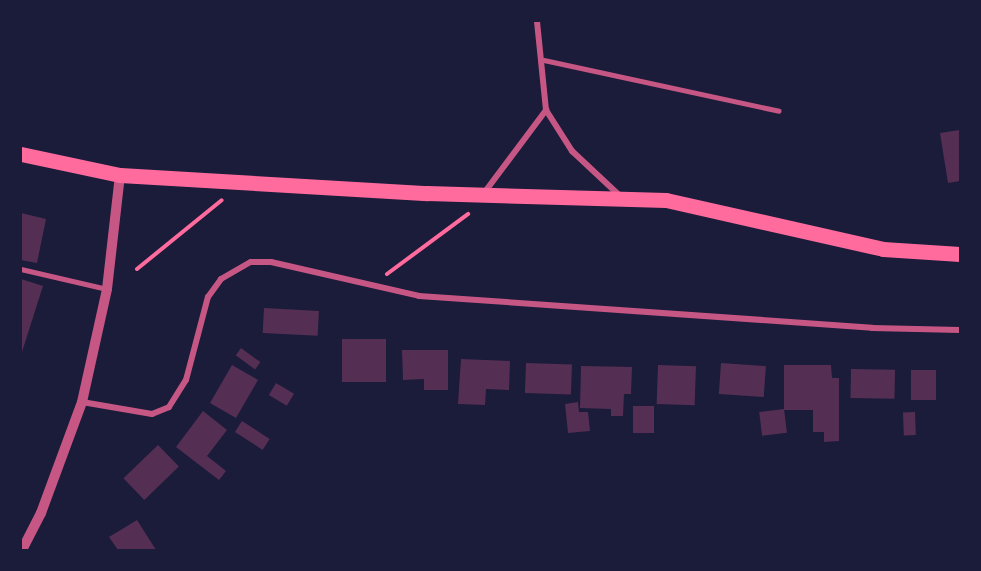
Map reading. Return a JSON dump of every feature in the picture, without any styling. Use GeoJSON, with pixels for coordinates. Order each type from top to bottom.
{"type":"FeatureCollection","features":[{"type":"Feature","properties":{"kind":"main road"},"geometry":{"type":"LineString","coordinates":[[21,154],[120,175],[483,194],[666,200],[884,249],[960,254]]}},
{"type":"Feature","properties":{"kind":"street"},"geometry":{"type":"LineString","coordinates":[[537,21],[544,60],[546,110],[572,151],[621,197]]}},
{"type":"Feature","properties":{"kind":"street"},"geometry":{"type":"LineString","coordinates":[[483,194],[546,110]]}},
{"type":"Feature","properties":{"kind":"street"},"geometry":{"type":"LineString","coordinates":[[22,550],[41,513],[82,402],[107,289],[120,175]]}},
{"type":"Feature","properties":{"kind":"street"},"geometry":{"type":"LineString","coordinates":[[82,402],[152,414],[169,406],[186,380],[208,297],[238,267],[271,262],[419,296],[872,328],[960,330]]}},
{"type":"Feature","properties":{"kind":"lane"},"geometry":{"type":"LineString","coordinates":[[544,60],[779,111]]}},
{"type":"Feature","properties":{"kind":"lane"},"geometry":{"type":"LineString","coordinates":[[21,269],[107,289]]}},
{"type":"Feature","properties":{"kind":"path"},"geometry":{"type":"LineString","coordinates":[[137,269],[246,181]]}},
{"type":"Feature","properties":{"kind":"path"},"geometry":{"type":"LineString","coordinates":[[372,285],[468,213],[483,194]]}},
{"type":"Feature","properties":{"kind":"building"},"geometry":{"type":"Polygon","coordinates":[[[960,130],[960,181],[948,183],[940,133],[960,130]]]}},
{"type":"Feature","properties":{"kind":"building"},"geometry":{"type":"Polygon","coordinates":[[[21,213],[46,219],[37,263],[21,260],[21,213]]]}},
{"type":"Feature","properties":{"kind":"building"},"geometry":{"type":"Polygon","coordinates":[[[21,279],[43,286],[21,355],[21,279]]]}},
{"type":"Feature","properties":{"kind":"building"},"geometry":{"type":"Polygon","coordinates":[[[264,308],[319,311],[318,336],[263,333],[264,308]]]}},
{"type":"Feature","properties":{"kind":"building"},"geometry":{"type":"Polygon","coordinates":[[[342,339],[386,339],[386,382],[342,382],[342,339]]]}},
{"type":"Feature","properties":{"kind":"building"},"geometry":{"type":"Polygon","coordinates":[[[241,348],[260,362],[255,369],[236,355],[241,348]]]}},
{"type":"Feature","properties":{"kind":"building"},"geometry":{"type":"Polygon","coordinates":[[[402,350],[448,350],[448,390],[424,390],[424,379],[403,380],[402,350]]]}},
{"type":"Feature","properties":{"kind":"building"},"geometry":{"type":"Polygon","coordinates":[[[461,359],[510,361],[509,390],[486,389],[485,405],[458,404],[461,359]]]}},
{"type":"Feature","properties":{"kind":"building"},"geometry":{"type":"Polygon","coordinates":[[[526,363],[572,365],[571,395],[525,393],[526,363]]]}},
{"type":"Feature","properties":{"kind":"building"},"geometry":{"type":"Polygon","coordinates":[[[721,363],[766,366],[764,397],[719,394],[721,363]]]}},
{"type":"Feature","properties":{"kind":"building"},"geometry":{"type":"Polygon","coordinates":[[[232,365],[258,380],[236,418],[210,403],[232,365]]]}},
{"type":"Feature","properties":{"kind":"building"},"geometry":{"type":"Polygon","coordinates":[[[658,365],[696,366],[695,405],[657,404],[658,365]]]}},
{"type":"Feature","properties":{"kind":"building"},"geometry":{"type":"Polygon","coordinates":[[[784,365],[831,365],[832,378],[839,378],[839,441],[824,442],[824,432],[813,432],[813,410],[784,410],[784,365]]]}},
{"type":"Feature","properties":{"kind":"building"},"geometry":{"type":"Polygon","coordinates":[[[581,366],[632,367],[631,394],[624,394],[623,416],[611,416],[611,409],[580,408],[581,366]]]}},
{"type":"Feature","properties":{"kind":"building"},"geometry":{"type":"Polygon","coordinates":[[[851,369],[895,370],[894,399],[850,398],[851,369]]]}},
{"type":"Feature","properties":{"kind":"building"},"geometry":{"type":"Polygon","coordinates":[[[911,370],[936,370],[936,400],[911,400],[911,370]]]}},
{"type":"Feature","properties":{"kind":"building"},"geometry":{"type":"Polygon","coordinates":[[[276,383],[294,394],[287,406],[269,395],[276,383]]]}},
{"type":"Feature","properties":{"kind":"building"},"geometry":{"type":"Polygon","coordinates":[[[578,402],[579,412],[588,412],[590,431],[568,433],[565,404],[578,402]]]}},
{"type":"Feature","properties":{"kind":"building"},"geometry":{"type":"Polygon","coordinates":[[[633,406],[654,406],[654,433],[633,433],[633,406]]]}},
{"type":"Feature","properties":{"kind":"building"},"geometry":{"type":"Polygon","coordinates":[[[784,409],[787,433],[762,436],[759,412],[784,409]]]}},
{"type":"Feature","properties":{"kind":"building"},"geometry":{"type":"Polygon","coordinates":[[[203,411],[227,430],[207,456],[226,471],[219,480],[176,447],[203,411]]]}},
{"type":"Feature","properties":{"kind":"building"},"geometry":{"type":"Polygon","coordinates":[[[903,412],[915,412],[916,435],[904,435],[903,412]]]}},
{"type":"Feature","properties":{"kind":"building"},"geometry":{"type":"Polygon","coordinates":[[[242,421],[270,439],[263,450],[235,432],[242,421]]]}},
{"type":"Feature","properties":{"kind":"building"},"geometry":{"type":"Polygon","coordinates":[[[158,445],[179,467],[144,500],[123,478],[158,445]]]}},
{"type":"Feature","properties":{"kind":"building"},"geometry":{"type":"Polygon","coordinates":[[[137,520],[156,550],[118,550],[109,537],[137,520]]]}}]}
